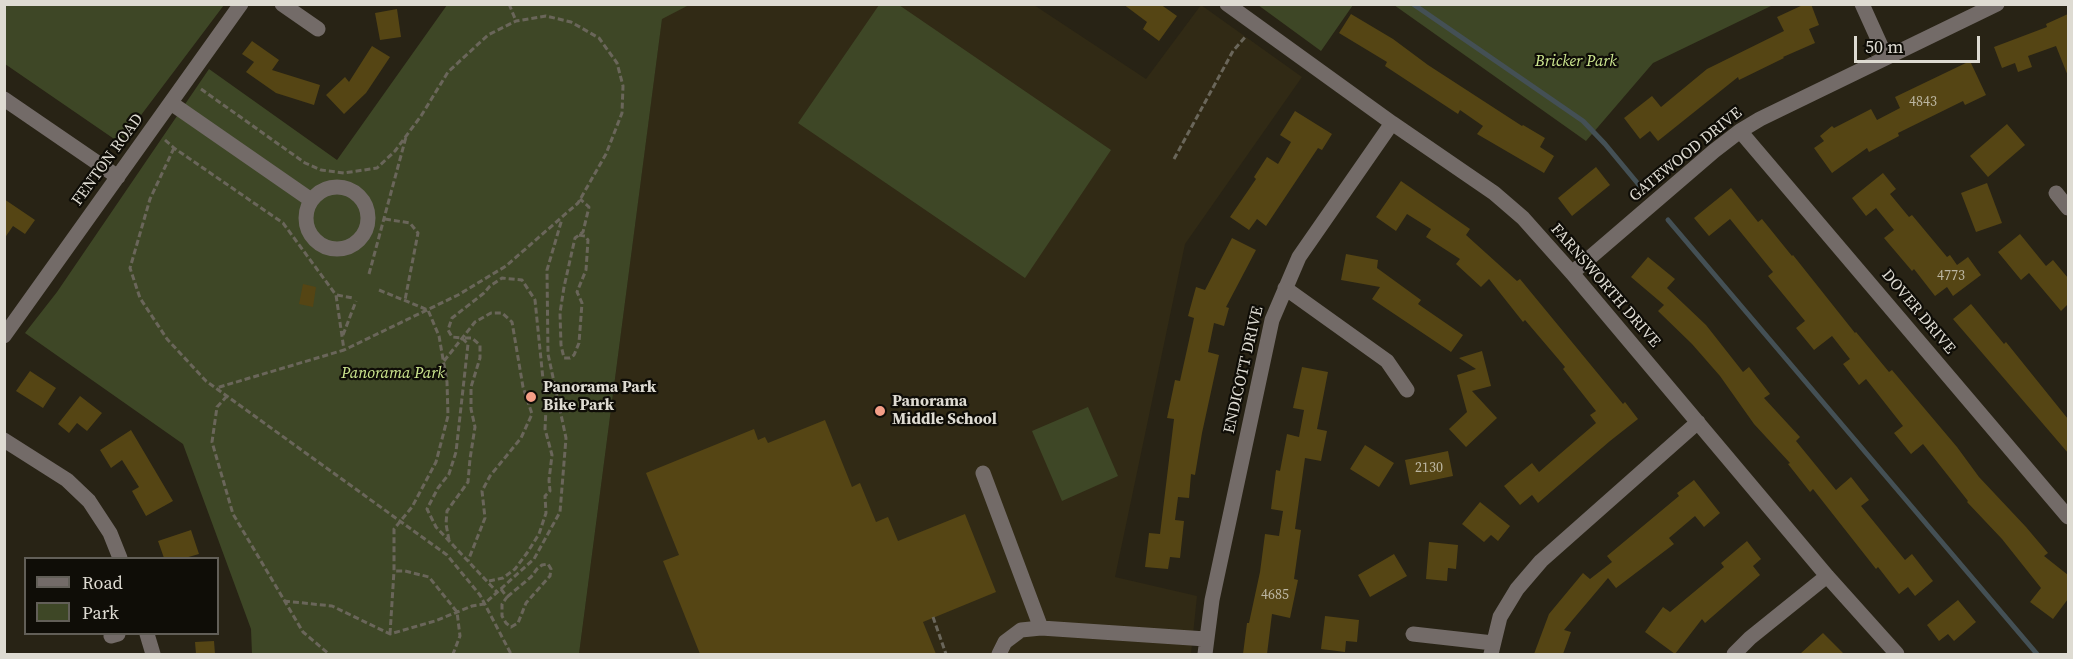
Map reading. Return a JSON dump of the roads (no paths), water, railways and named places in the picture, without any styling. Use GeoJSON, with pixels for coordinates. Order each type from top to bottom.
{"type":"FeatureCollection","features":[{"type":"Feature","properties":{"kind":"street","name":"FENTON ROAD"},"geometry":{"type":"LineString","coordinates":[[4,336],[241,4]]}},
{"type":"Feature","properties":{"kind":"street"},"geometry":{"type":"LineString","coordinates":[[282,4],[318,29]]}},
{"type":"Feature","properties":{"kind":"street","name":"FARNSWORTH DRIVE"},"geometry":{"type":"LineString","coordinates":[[1227,4],[1494,194],[1523,218],[1827,576],[1897,654]]}},
{"type":"Feature","properties":{"kind":"street"},"geometry":{"type":"LineString","coordinates":[[1862,4],[1886,57]]}},
{"type":"Feature","properties":{"kind":"street","name":"GATEWOOD DRIVE"},"geometry":{"type":"LineString","coordinates":[[1572,273],[1714,151],[1760,118],[1997,4]]}},
{"type":"Feature","properties":{"kind":"street"},"geometry":{"type":"LineString","coordinates":[[4,99],[118,177]]}},
{"type":"Feature","properties":{"kind":"street"},"geometry":{"type":"LineString","coordinates":[[171,103],[311,200]]}},
{"type":"Feature","properties":{"kind":"street","name":"ENDICOTT DRIVE"},"geometry":{"type":"LineString","coordinates":[[1206,647],[1212,600],[1272,320],[1299,257],[1392,123]]}},
{"type":"Feature","properties":{"kind":"street","name":"DOVER DRIVE"},"geometry":{"type":"LineString","coordinates":[[1740,131],[2068,517]]}},
{"type":"Feature","properties":{"kind":"street"},"geometry":{"type":"LineString","coordinates":[[327,188],[347,188],[356,193],[363,200],[367,210],[368,220],[361,238],[353,245],[343,249],[322,246],[308,231],[306,220],[311,200],[327,188]]}},
{"type":"Feature","properties":{"kind":"street"},"geometry":{"type":"LineString","coordinates":[[2056,193],[2068,208]]}},
{"type":"Feature","properties":{"kind":"street"},"geometry":{"type":"LineString","coordinates":[[1285,288],[1388,361],[1407,390]]}},
{"type":"Feature","properties":{"kind":"street"},"geometry":{"type":"LineString","coordinates":[[1413,634],[1492,649],[1500,617],[1516,589],[1541,561],[1698,422]]}},
{"type":"Feature","properties":{"kind":"street"},"geometry":{"type":"LineString","coordinates":[[4,440],[67,480],[89,501],[110,533],[120,557]]}},
{"type":"Feature","properties":{"kind":"street"},"geometry":{"type":"LineString","coordinates":[[983,473],[1041,628]]}},
{"type":"Feature","properties":{"kind":"street"},"geometry":{"type":"LineString","coordinates":[[1734,654],[1750,638],[1827,576]]}},
{"type":"Feature","properties":{"kind":"street"},"geometry":{"type":"LineString","coordinates":[[999,654],[1005,642],[1021,630],[1041,628],[1206,647]]}},
{"type":"Feature","properties":{"kind":"street"},"geometry":{"type":"LineString","coordinates":[[148,635],[153,654]]}},
{"type":"Feature","properties":{"kind":"waterway"},"geometry":{"type":"LineString","coordinates":[[1413,4],[1583,121],[1639,185]]}},
{"type":"Feature","properties":{"kind":"waterway"},"geometry":{"type":"LineString","coordinates":[[1668,220],[2037,654]]}},
{"type":"Feature","properties":{"kind":"place","name":"Panorama Park Bike Park"},"geometry":{"type":"Point","coordinates":[531,397]}},
{"type":"Feature","properties":{"kind":"place","name":"Panorama Middle School"},"geometry":{"type":"Point","coordinates":[880,411]}},
{"type":"Feature","properties":{"kind":"park label","name":"Bricker Park"},"geometry":{"type":"Point","coordinates":[1576,62]}},
{"type":"Feature","properties":{"kind":"park label","name":"Panorama Park"},"geometry":{"type":"Point","coordinates":[393,374]}}]}
